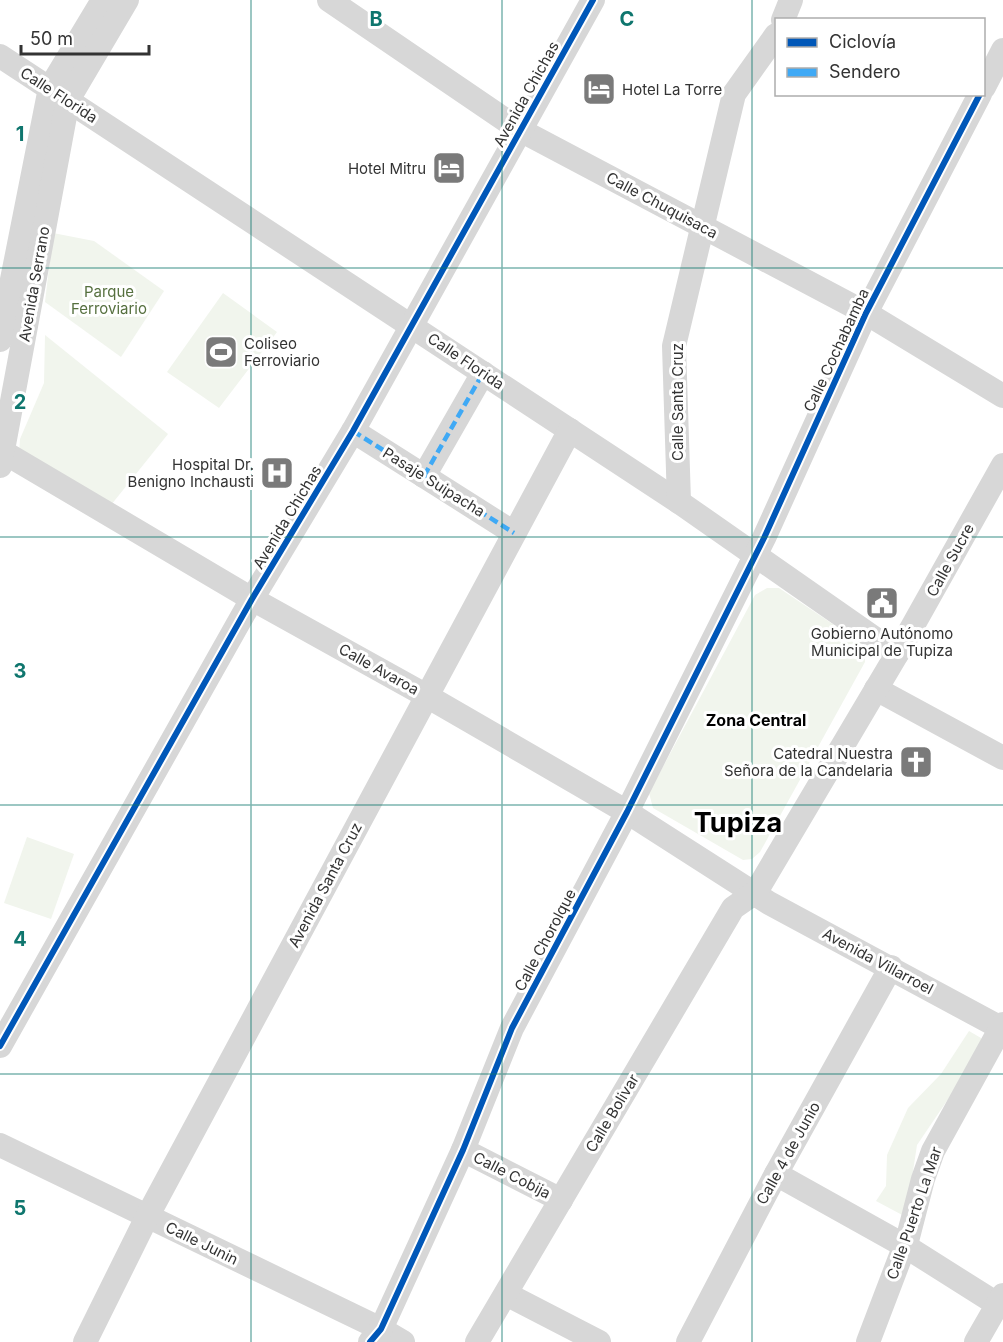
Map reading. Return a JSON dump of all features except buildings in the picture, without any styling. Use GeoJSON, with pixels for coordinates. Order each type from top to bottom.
{"type":"FeatureCollection","features":[{"type":"Feature","properties":{"kind":"street"},"geometry":{"type":"LineString","coordinates":[[59,94],[103,0]]}},
{"type":"Feature","properties":{"kind":"street"},"geometry":{"type":"LineString","coordinates":[[59,94],[127,0]]}},
{"type":"Feature","properties":{"kind":"street","name":"Calle Chuquisaca"},"geometry":{"type":"LineString","coordinates":[[329,0],[520,130],[866,313],[1003,396]]}},
{"type":"Feature","properties":{"kind":"street","name":"Avenida Chichas"},"geometry":{"type":"LineString","coordinates":[[0,1046],[252,599],[353,431],[593,0]]}},
{"type":"Feature","properties":{"kind":"street"},"geometry":{"type":"LineString","coordinates":[[784,18],[791,0]]}},
{"type":"Feature","properties":{"kind":"street","name":"Calle Santa Cruz"},"geometry":{"type":"LineString","coordinates":[[679,502],[675,346],[735,94],[775,38]]}},
{"type":"Feature","properties":{"kind":"street"},"geometry":{"type":"LineString","coordinates":[[985,85],[1003,50]]}},
{"type":"Feature","properties":{"kind":"street","name":"Calle Florida"},"geometry":{"type":"LineString","coordinates":[[0,56],[679,502],[897,654]]}},
{"type":"Feature","properties":{"kind":"street","name":"Avenida Serrano"},"geometry":{"type":"LineString","coordinates":[[0,340],[59,94]]}},
{"type":"Feature","properties":{"kind":"street","name":"Avenida Serrano"},"geometry":{"type":"LineString","coordinates":[[1,456],[59,94]]}},
{"type":"Feature","properties":{"kind":"street","name":"Calle Cochabamba"},"geometry":{"type":"LineString","coordinates":[[755,556],[866,313],[979,96]]}},
{"type":"Feature","properties":{"kind":"street"},"geometry":{"type":"LineString","coordinates":[[424,476],[483,373]]}},
{"type":"Feature","properties":{"kind":"street","name":"Avenida Santa Cruz"},"geometry":{"type":"LineString","coordinates":[[85,1342],[147,1216],[570,430]]}},
{"type":"Feature","properties":{"kind":"street","name":"Pasaje Suipacha"},"geometry":{"type":"LineString","coordinates":[[353,431],[514,533]]}},
{"type":"Feature","properties":{"kind":"street","name":"Calle Avaroa"},"geometry":{"type":"LineString","coordinates":[[1,456],[426,695],[627,812],[756,892]]}},
{"type":"Feature","properties":{"kind":"street","name":"Calle Sucre"},"geometry":{"type":"LineString","coordinates":[[756,892],[897,654],[1003,465]]}},
{"type":"Feature","properties":{"kind":"street","name":"Calle Chorolque"},"geometry":{"type":"LineString","coordinates":[[376,1336],[463,1150],[512,1028],[627,812],[755,556]]}},
{"type":"Feature","properties":{"kind":"street"},"geometry":{"type":"LineString","coordinates":[[876,689],[1003,758]]}},
{"type":"Feature","properties":{"kind":"street","name":"Avenida Villarroel"},"geometry":{"type":"LineString","coordinates":[[756,892],[769,903],[1002,1026]]}},
{"type":"Feature","properties":{"kind":"street","name":"Calle Bolivar"},"geometry":{"type":"LineString","coordinates":[[477,1342],[733,908],[756,892]]}},
{"type":"Feature","properties":{"kind":"street","name":"Calle 4 de Junio"},"geometry":{"type":"LineString","coordinates":[[688,1342],[776,1174],[891,967]]}},
{"type":"Feature","properties":{"kind":"street","name":"Calle Puerto La Mar"},"geometry":{"type":"LineString","coordinates":[[868,1342],[905,1246],[933,1151],[1002,1026]]}},
{"type":"Feature","properties":{"kind":"street","name":"Calle Junin"},"geometry":{"type":"LineString","coordinates":[[0,1145],[147,1216],[376,1336],[403,1342]]}},
{"type":"Feature","properties":{"kind":"street","name":"Calle Cobija"},"geometry":{"type":"LineString","coordinates":[[463,1150],[561,1200]]}},
{"type":"Feature","properties":{"kind":"street"},"geometry":{"type":"LineString","coordinates":[[776,1174],[1000,1299],[976,1342]]}},
{"type":"Feature","properties":{"kind":"street"},"geometry":{"type":"LineString","coordinates":[[506,1294],[599,1342]]}},
{"type":"Feature","properties":{"kind":"green space","name":"Parque Ferroviario"},"geometry":{"type":"Polygon","coordinates":[[[53,233],[94,241],[164,291],[121,357],[45,302],[53,233]]]}},
{"type":"Feature","properties":{"kind":"green space","name":"Coliseo Ferroviario"},"geometry":{"type":"Polygon","coordinates":[[[223,293],[277,332],[219,408],[167,372],[223,293]]]}},
{"type":"Feature","properties":{"kind":"green space"},"geometry":{"type":"Polygon","coordinates":[[[45,335],[168,434],[111,505],[19,454],[20,439],[44,383],[45,335]]]}},
{"type":"Feature","properties":{"kind":"green space"},"geometry":{"type":"Polygon","coordinates":[[[767,588],[779,588],[861,643],[865,651],[865,662],[760,852],[752,859],[743,860],[653,808],[649,793],[755,595],[767,588]]]}},
{"type":"Feature","properties":{"kind":"green space"},"geometry":{"type":"Polygon","coordinates":[[[27,837],[74,854],[51,919],[4,903],[27,837]]]}},
{"type":"Feature","properties":{"kind":"green space"},"geometry":{"type":"Polygon","coordinates":[[[969,1031],[981,1038],[984,1046],[917,1145],[906,1217],[876,1201],[886,1186],[887,1155],[908,1108],[941,1074],[969,1031]]]}},
{"type":"Feature","properties":{"kind":"marked path"},"geometry":{"type":"LineString","coordinates":[[424,476],[483,373]]}},
{"type":"Feature","properties":{"kind":"marked path"},"geometry":{"type":"LineString","coordinates":[[353,431],[514,533]]}},
{"type":"Feature","properties":{"kind":"cycle path"},"geometry":{"type":"LineString","coordinates":[[0,1046],[252,599],[353,431],[593,0]]}},
{"type":"Feature","properties":{"kind":"cycle path"},"geometry":{"type":"LineString","coordinates":[[370,1342],[381,1329],[463,1150],[512,1028],[627,812],[764,538],[866,313],[979,96]]}},
{"type":"Feature","properties":{"kind":"place","name":"Hotel La Torre"},"geometry":{"type":"Point","coordinates":[599,89]}},
{"type":"Feature","properties":{"kind":"place","name":"Hotel Mitru"},"geometry":{"type":"Point","coordinates":[449,168]}},
{"type":"Feature","properties":{"kind":"place","name":"Coliseo Ferroviario"},"geometry":{"type":"Point","coordinates":[221,352]}},
{"type":"Feature","properties":{"kind":"place","name":"Hospital Dr. Benigno Inchausti"},"geometry":{"type":"Point","coordinates":[277,473]}},
{"type":"Feature","properties":{"kind":"place","name":"Gobierno Autónomo Municipal de Tupiza"},"geometry":{"type":"Point","coordinates":[882,603]}},
{"type":"Feature","properties":{"kind":"place","name":"Catedral Nuestra Señora de la Candelaria"},"geometry":{"type":"Point","coordinates":[916,762]}},
{"type":"Feature","properties":{"kind":"district","name":"Zona Central"},"geometry":{"type":"Point","coordinates":[756,720]}},
{"type":"Feature","properties":{"kind":"district","name":"Tupiza"},"geometry":{"type":"Point","coordinates":[738,822]}}]}
